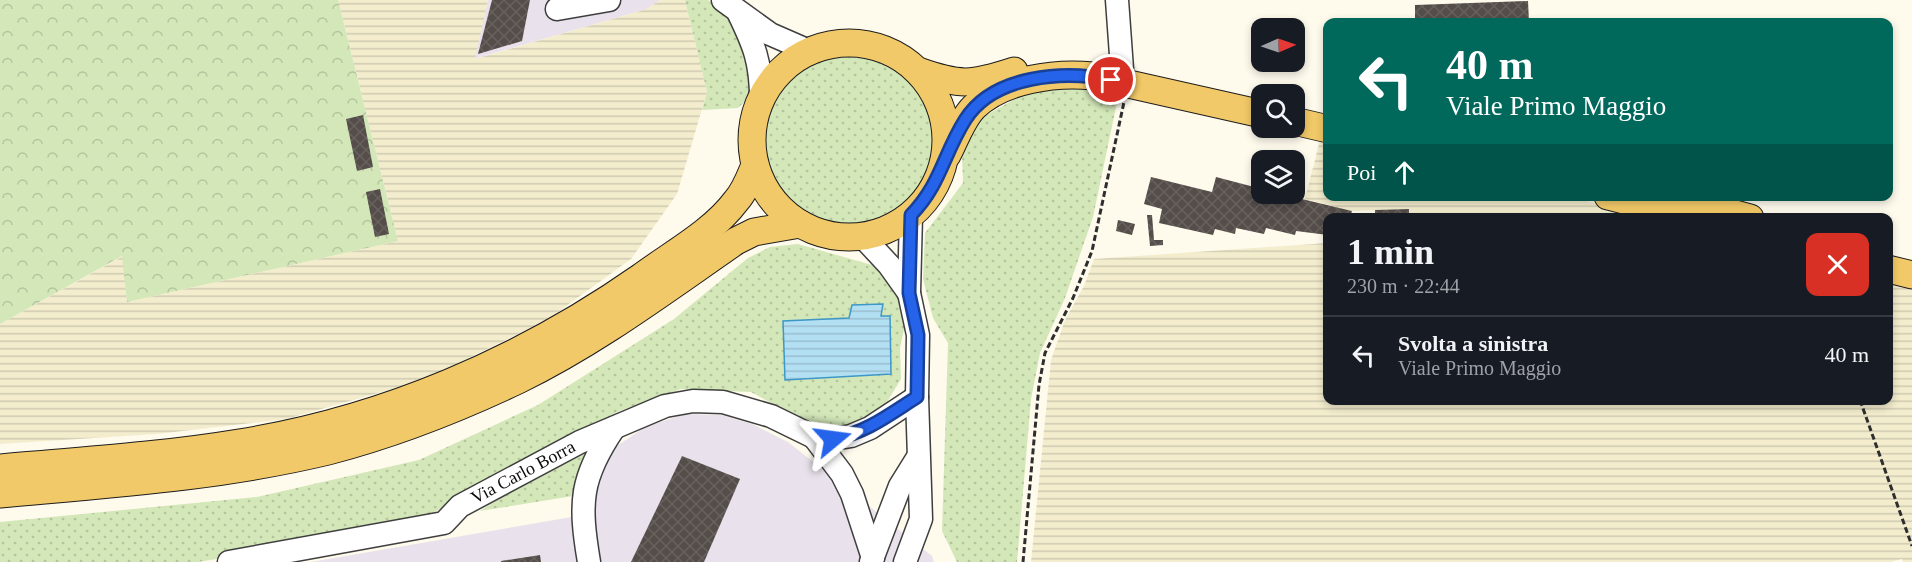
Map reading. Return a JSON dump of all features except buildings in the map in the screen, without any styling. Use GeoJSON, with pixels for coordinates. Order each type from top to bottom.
{"type":"FeatureCollection","features":[{"type":"Feature","properties":{"kind":"main road"},"geometry":{"type":"LineString","coordinates":[[944,162],[946,141],[944,115],[934,91],[918,71],[894,53],[867,44],[838,43],[809,51],[782,70],[761,98],[754,120],[752,142],[755,165],[765,188],[775,202],[800,224],[830,235],[862,237],[888,229],[911,215],[926,200],[937,182],[964,121],[975,106],[1006,87],[1071,74],[1125,76],[1251,98]]}},
{"type":"Feature","properties":{"kind":"main road"},"geometry":{"type":"LineString","coordinates":[[918,71],[947,81],[965,84],[985,81],[1052,61],[1074,61],[1251,111]]}},
{"type":"Feature","properties":{"kind":"main road"},"geometry":{"type":"LineString","coordinates":[[1305,109],[1323,113]]}},
{"type":"Feature","properties":{"kind":"main road"},"geometry":{"type":"LineString","coordinates":[[1305,124],[1323,128]]}},
{"type":"Feature","properties":{"kind":"main road"},"geometry":{"type":"LineString","coordinates":[[0,468],[240,443],[319,426],[386,407],[454,382],[562,328],[690,242],[737,201],[755,165]]}},
{"type":"Feature","properties":{"kind":"main road"},"geometry":{"type":"LineString","coordinates":[[1628,201],[1674,213]]}},
{"type":"Feature","properties":{"kind":"main road"},"geometry":{"type":"LineString","coordinates":[[1687,201],[1731,213]]}},
{"type":"Feature","properties":{"kind":"main road"},"geometry":{"type":"LineString","coordinates":[[0,494],[183,477],[228,470],[327,451],[392,432],[463,405],[576,349],[628,316],[736,240],[754,232],[800,224]]}},
{"type":"Feature","properties":{"kind":"main road"},"geometry":{"type":"LineString","coordinates":[[1893,254],[1912,259]]}},
{"type":"Feature","properties":{"kind":"main road"},"geometry":{"type":"LineString","coordinates":[[1893,270],[1912,275]]}},
{"type":"Feature","properties":{"kind":"street"},"geometry":{"type":"LineString","coordinates":[[557,9],[609,0]]}},
{"type":"Feature","properties":{"kind":"street"},"geometry":{"type":"LineString","coordinates":[[1118,0],[1125,76]]}},
{"type":"Feature","properties":{"kind":"street"},"geometry":{"type":"LineString","coordinates":[[730,6],[770,34],[809,51]]}},
{"type":"Feature","properties":{"kind":"street"},"geometry":{"type":"LineString","coordinates":[[730,6],[757,50],[761,74],[761,98]]}},
{"type":"Feature","properties":{"kind":"street"},"geometry":{"type":"LineString","coordinates":[[905,562],[921,519],[917,397],[918,335],[909,293],[911,215]]}},
{"type":"Feature","properties":{"kind":"street"},"geometry":{"type":"LineString","coordinates":[[862,237],[889,265],[909,293]]}},
{"type":"Feature","properties":{"kind":"street","name":"Via Carlo Borra"},"geometry":{"type":"LineString","coordinates":[[229,562],[444,523],[460,506],[580,442],[665,406],[693,401],[723,402],[771,416],[814,437],[833,439],[851,436],[870,428],[917,397]]}},
{"type":"Feature","properties":{"kind":"street"},"geometry":{"type":"LineString","coordinates":[[589,562],[582,506],[585,484],[595,455],[614,428]]}},
{"type":"Feature","properties":{"kind":"street","name":"Via Carlo Borra"},"geometry":{"type":"LineString","coordinates":[[814,437],[842,474],[852,494],[872,560]]}},
{"type":"Feature","properties":{"kind":"street"},"geometry":{"type":"LineString","coordinates":[[872,560],[900,486],[918,457]]}},
{"type":"Feature","properties":{"kind":"path"},"geometry":{"type":"LineString","coordinates":[[1023,562],[1039,385],[1045,353],[1073,298],[1092,251],[1125,76]]}},
{"type":"Feature","properties":{"kind":"path"},"geometry":{"type":"LineString","coordinates":[[1862,405],[1912,546]]}},
{"type":"Feature","properties":{"kind":"shaded area"},"geometry":{"type":"Polygon","coordinates":[[[338,0],[488,0],[475,59],[647,9],[660,0],[685,0],[707,92],[677,194],[631,259],[547,320],[421,381],[286,419],[157,434],[0,444],[0,324],[123,256],[127,302],[398,241],[338,0]]]}},
{"type":"Feature","properties":{"kind":"shaded area"},"geometry":{"type":"Polygon","coordinates":[[[488,0],[660,0],[647,9],[474,59],[488,0]]]}},
{"type":"Feature","properties":{"kind":"shaded area"},"geometry":{"type":"Polygon","coordinates":[[[1321,136],[1323,137],[1323,201],[1586,201],[1634,213],[1408,213],[1408,209],[1352,211],[1305,199],[1321,136]]]}},
{"type":"Feature","properties":{"kind":"shaded area"},"geometry":{"type":"Polygon","coordinates":[[[1323,243],[1323,405],[1893,405],[1893,281],[1912,284],[1912,562],[1903,562],[1902,559],[1891,562],[1031,562],[1051,360],[1065,320],[1084,286],[1094,259],[1323,243]]]}},
{"type":"Feature","properties":{"kind":"shaded area"},"geometry":{"type":"Polygon","coordinates":[[[685,414],[722,415],[752,424],[788,442],[932,556],[934,562],[311,562],[589,514],[592,483],[614,448],[645,427],[685,414]]]}},
{"type":"Feature","properties":{"kind":"green space"},"geometry":{"type":"Polygon","coordinates":[[[0,0],[338,0],[398,241],[127,302],[122,256],[0,324],[0,0]]]}},
{"type":"Feature","properties":{"kind":"green space"},"geometry":{"type":"Polygon","coordinates":[[[685,0],[708,0],[741,31],[754,93],[738,108],[702,110],[707,92],[685,0]]]}},
{"type":"Feature","properties":{"kind":"green space"},"geometry":{"type":"Polygon","coordinates":[[[849,57],[881,63],[896,71],[908,82],[919,94],[927,109],[933,141],[927,173],[919,188],[908,200],[896,211],[881,219],[849,225],[817,219],[802,211],[790,200],[779,188],[771,173],[765,141],[771,109],[779,94],[790,82],[802,71],[817,63],[849,57]]]}},
{"type":"Feature","properties":{"kind":"green space"},"geometry":{"type":"Polygon","coordinates":[[[1085,81],[1120,88],[1093,217],[1065,298],[1040,353],[1031,399],[1017,562],[957,562],[942,531],[948,343],[933,318],[923,279],[925,233],[963,183],[962,156],[977,120],[1030,91],[1085,81]]]}},
{"type":"Feature","properties":{"kind":"green space"},"geometry":{"type":"Polygon","coordinates":[[[798,244],[872,265],[894,283],[907,315],[900,348],[901,379],[881,412],[848,427],[815,427],[751,392],[681,389],[619,411],[418,521],[343,538],[198,562],[0,562],[0,522],[257,497],[419,460],[538,405],[674,319],[748,258],[770,247],[798,244]]]}},
{"type":"Feature","properties":{"kind":"green space"},"geometry":{"type":"Polygon","coordinates":[[[585,451],[589,458],[573,496],[480,511],[522,483],[585,451]]]}},
{"type":"Feature","properties":{"kind":"water"},"geometry":{"type":"Polygon","coordinates":[[[883,304],[881,316],[890,316],[891,374],[785,380],[783,321],[849,318],[852,305],[883,304]]]}},
{"type":"Feature","properties":{"kind":"route"},"geometry":{"type":"LineString","coordinates":[[833,439],[851,436],[870,428],[917,397],[918,335],[909,293],[911,215],[926,200],[937,182],[964,121],[975,106],[1006,87],[1056,75],[1071,74],[1111,80]]}}]}
